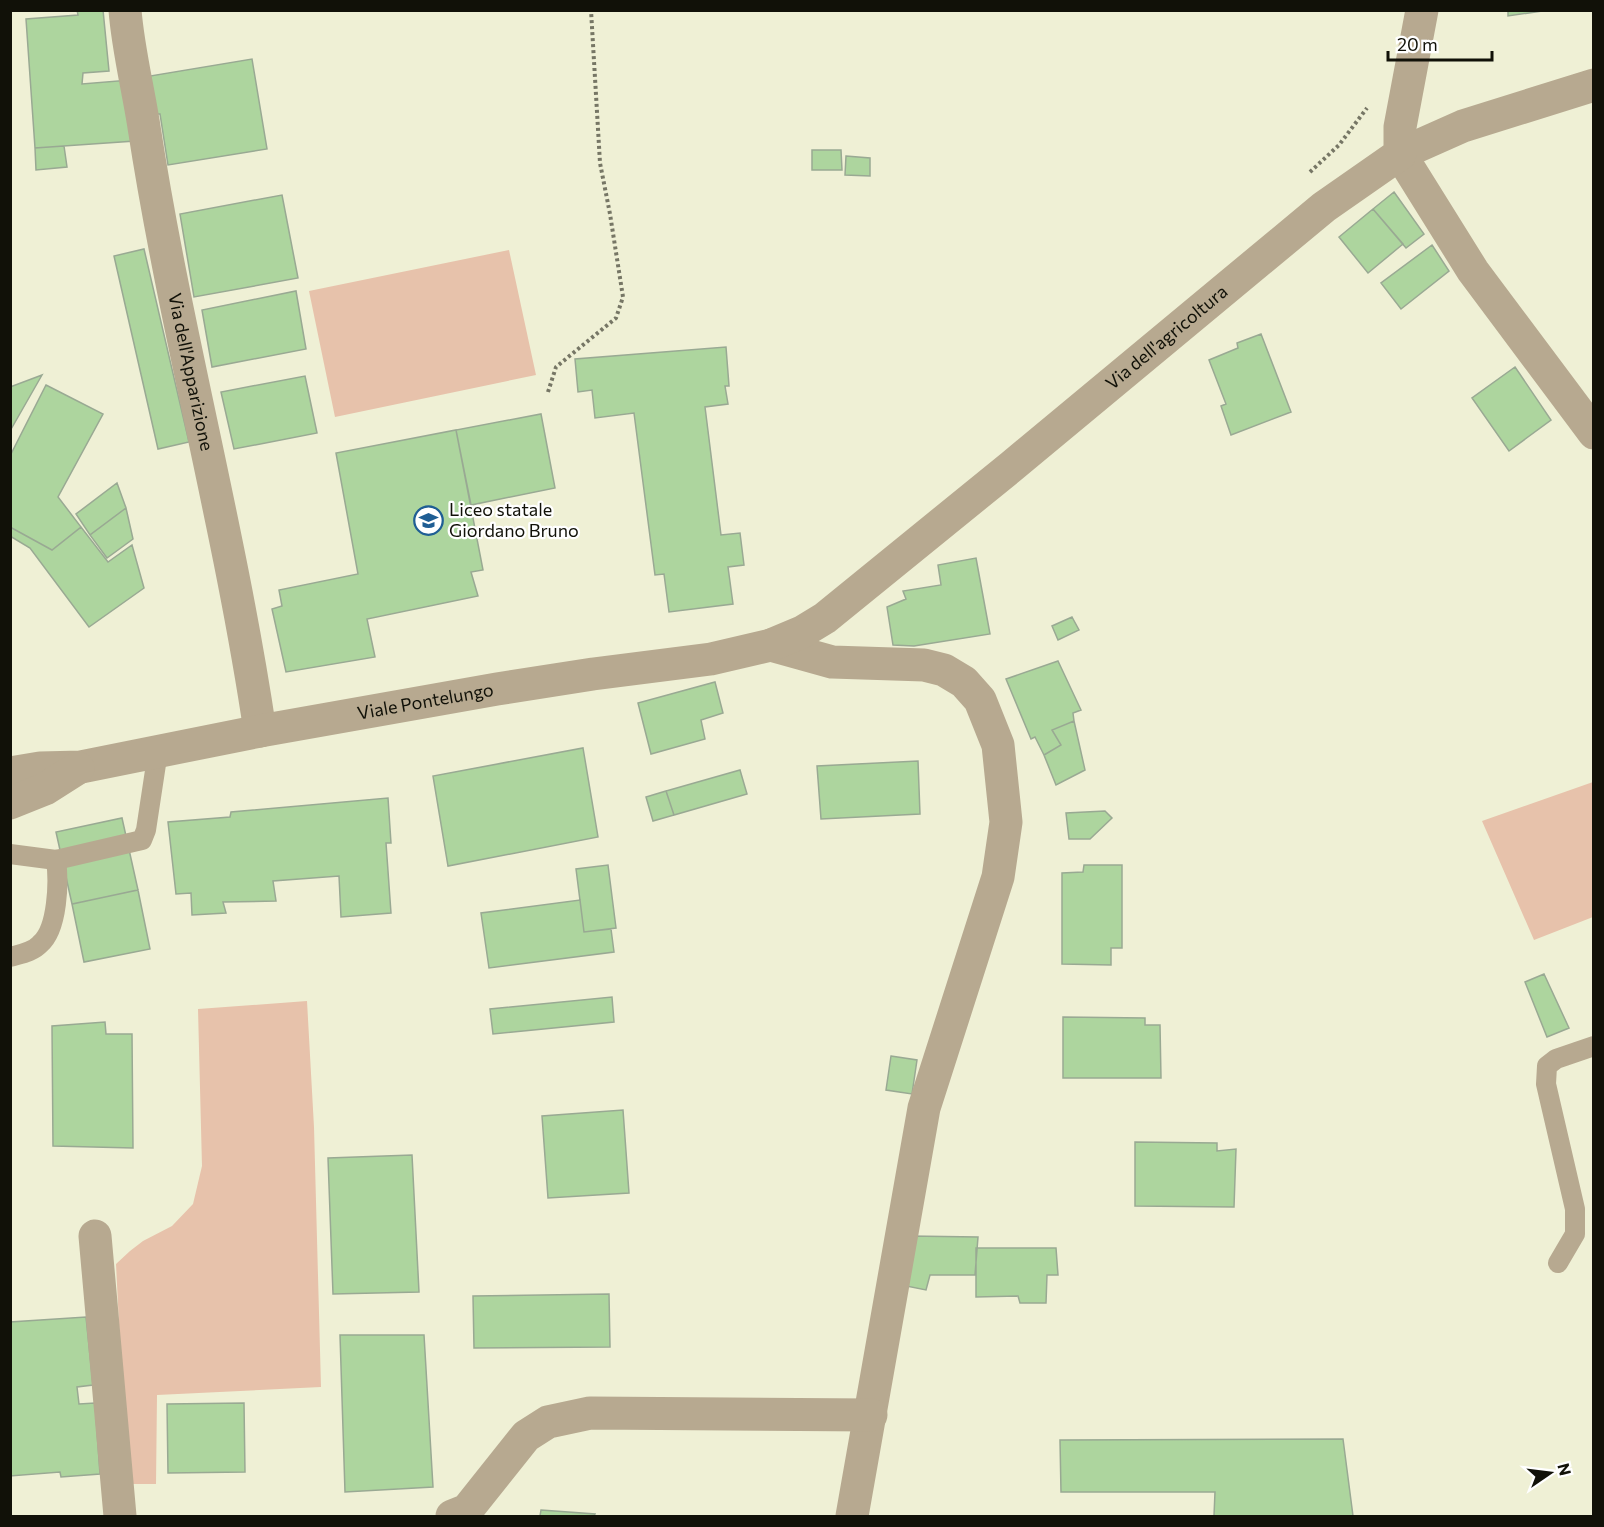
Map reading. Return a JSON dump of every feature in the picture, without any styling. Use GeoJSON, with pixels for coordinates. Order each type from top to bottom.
{"type":"FeatureCollection","features":[{"type":"Feature","properties":{"kind":"street","name":"Via dell'Apparizione"},"geometry":{"type":"LineString","coordinates":[[125,10],[154,188],[244,634],[260,731]]}},
{"type":"Feature","properties":{"kind":"street"},"geometry":{"type":"LineString","coordinates":[[1422,10],[1401,127],[1400,154],[1473,271],[1593,433]]}},
{"type":"Feature","properties":{"kind":"street","name":"Via dell'agricoltura"},"geometry":{"type":"LineString","coordinates":[[771,645],[802,632],[825,618],[1324,207],[1400,154],[1463,126],[1593,85]]}},
{"type":"Feature","properties":{"kind":"street","name":"Viale Pontelungo"},"geometry":{"type":"LineString","coordinates":[[10,773],[40,768],[81,767],[260,731],[508,687],[711,658],[771,645]]}},
{"type":"Feature","properties":{"kind":"street"},"geometry":{"type":"LineString","coordinates":[[771,645],[832,662],[924,665],[944,670],[964,682],[980,700],[998,745],[1006,822],[998,877],[924,1108],[852,1516]]}},
{"type":"Feature","properties":{"kind":"street","name":"Viale Pontelungo"},"geometry":{"type":"LineString","coordinates":[[10,803],[45,789],[81,767]]}},
{"type":"Feature","properties":{"kind":"street"},"geometry":{"type":"LineString","coordinates":[[94,1236],[120,1516]]}},
{"type":"Feature","properties":{"kind":"street"},"geometry":{"type":"LineString","coordinates":[[461,1514],[526,1436],[548,1422],[590,1413],[871,1415]]}},
{"type":"Feature","properties":{"kind":"lane"},"geometry":{"type":"LineString","coordinates":[[10,854],[56,860],[142,840],[146,830],[158,751]]}},
{"type":"Feature","properties":{"kind":"lane"},"geometry":{"type":"LineString","coordinates":[[10,957],[42,944],[53,924],[59,877],[56,860]]}},
{"type":"Feature","properties":{"kind":"lane"},"geometry":{"type":"LineString","coordinates":[[1558,1263],[1575,1234],[1575,1209],[1546,1084],[1546,1066],[1556,1059],[1593,1046]]}},
{"type":"Feature","properties":{"kind":"path"},"geometry":{"type":"LineString","coordinates":[[548,392],[556,367],[616,318],[622,297],[600,163],[591,10]]}},
{"type":"Feature","properties":{"kind":"shaded area"},"geometry":{"type":"Polygon","coordinates":[[[509,250],[536,375],[335,417],[309,291],[509,250]]]}},
{"type":"Feature","properties":{"kind":"shaded area"},"geometry":{"type":"Polygon","coordinates":[[[1593,782],[1593,917],[1534,940],[1482,821],[1593,782]]]}},
{"type":"Feature","properties":{"kind":"shaded area"},"geometry":{"type":"Polygon","coordinates":[[[307,1001],[314,1127],[321,1387],[157,1395],[156,1484],[127,1484],[116,1264],[143,1241],[172,1226],[193,1204],[202,1166],[198,1009],[307,1001]]]}},
{"type":"Feature","properties":{"kind":"building"},"geometry":{"type":"Polygon","coordinates":[[[77,10],[103,10],[109,71],[83,73],[82,84],[130,80],[135,141],[35,148],[26,19],[78,15],[77,10]]]}},
{"type":"Feature","properties":{"kind":"building"},"geometry":{"type":"Polygon","coordinates":[[[1508,10],[1549,10],[1508,16],[1508,10]]]}},
{"type":"Feature","properties":{"kind":"building"},"geometry":{"type":"Polygon","coordinates":[[[252,59],[267,149],[168,165],[160,114],[157,114],[150,76],[252,59]]]}},
{"type":"Feature","properties":{"kind":"building"},"geometry":{"type":"Polygon","coordinates":[[[64,146],[67,167],[36,170],[35,148],[64,146]]]}},
{"type":"Feature","properties":{"kind":"building"},"geometry":{"type":"Polygon","coordinates":[[[812,150],[841,150],[842,170],[812,170],[812,150]]]}},
{"type":"Feature","properties":{"kind":"building"},"geometry":{"type":"Polygon","coordinates":[[[846,156],[870,158],[870,176],[845,175],[846,156]]]}},
{"type":"Feature","properties":{"kind":"building"},"geometry":{"type":"Polygon","coordinates":[[[1394,192],[1424,234],[1406,248],[1373,209],[1394,192]]]}},
{"type":"Feature","properties":{"kind":"building"},"geometry":{"type":"Polygon","coordinates":[[[282,195],[298,278],[194,297],[180,214],[282,195]]]}},
{"type":"Feature","properties":{"kind":"building"},"geometry":{"type":"Polygon","coordinates":[[[1373,209],[1403,244],[1368,273],[1339,237],[1373,209]]]}},
{"type":"Feature","properties":{"kind":"building"},"geometry":{"type":"Polygon","coordinates":[[[1432,245],[1449,271],[1401,309],[1381,283],[1432,245]]]}},
{"type":"Feature","properties":{"kind":"building"},"geometry":{"type":"Polygon","coordinates":[[[144,249],[189,442],[158,449],[114,256],[144,249]]]}},
{"type":"Feature","properties":{"kind":"building"},"geometry":{"type":"Polygon","coordinates":[[[296,291],[306,349],[212,367],[202,310],[296,291]]]}},
{"type":"Feature","properties":{"kind":"building"},"geometry":{"type":"Polygon","coordinates":[[[1261,334],[1291,412],[1231,435],[1221,406],[1226,404],[1209,360],[1238,348],[1237,343],[1261,334]]]}},
{"type":"Feature","properties":{"kind":"building"},"geometry":{"type":"Polygon","coordinates":[[[726,347],[729,386],[725,386],[728,404],[705,407],[721,535],[740,533],[744,565],[728,567],[733,604],[669,612],[664,574],[655,575],[634,413],[595,418],[592,390],[578,392],[575,359],[726,347]]]}},
{"type":"Feature","properties":{"kind":"building"},"geometry":{"type":"Polygon","coordinates":[[[1515,367],[1551,420],[1509,451],[1472,398],[1515,367]]]}},
{"type":"Feature","properties":{"kind":"building"},"geometry":{"type":"Polygon","coordinates":[[[42,375],[10,431],[10,387],[42,375]]]}},
{"type":"Feature","properties":{"kind":"building"},"geometry":{"type":"Polygon","coordinates":[[[305,376],[317,433],[234,449],[221,392],[305,376]]]}},
{"type":"Feature","properties":{"kind":"building"},"geometry":{"type":"Polygon","coordinates":[[[46,385],[103,414],[58,497],[81,527],[52,550],[10,527],[10,456],[46,385]]]}},
{"type":"Feature","properties":{"kind":"building"},"geometry":{"type":"Polygon","coordinates":[[[541,414],[555,488],[471,505],[456,430],[541,414]]]}},
{"type":"Feature","properties":{"kind":"building"},"geometry":{"type":"Polygon","coordinates":[[[456,430],[483,570],[471,572],[478,596],[367,619],[375,657],[286,672],[272,609],[282,606],[279,590],[358,574],[336,453],[456,430]]]}},
{"type":"Feature","properties":{"kind":"building"},"geometry":{"type":"Polygon","coordinates":[[[117,483],[126,508],[90,535],[76,514],[117,483]]]}},
{"type":"Feature","properties":{"kind":"building"},"geometry":{"type":"Polygon","coordinates":[[[126,508],[133,539],[107,558],[90,535],[126,508]]]}},
{"type":"Feature","properties":{"kind":"building"},"geometry":{"type":"Polygon","coordinates":[[[10,527],[52,550],[81,527],[108,562],[132,545],[144,588],[89,627],[30,548],[10,536],[10,527]]]}},
{"type":"Feature","properties":{"kind":"building"},"geometry":{"type":"Polygon","coordinates":[[[976,558],[990,634],[914,646],[893,645],[887,607],[906,599],[903,591],[941,585],[938,565],[976,558]]]}},
{"type":"Feature","properties":{"kind":"building"},"geometry":{"type":"Polygon","coordinates":[[[1072,617],[1079,630],[1058,640],[1052,626],[1072,617]]]}},
{"type":"Feature","properties":{"kind":"building"},"geometry":{"type":"Polygon","coordinates":[[[1058,661],[1081,710],[1073,713],[1074,721],[1052,730],[1061,745],[1044,755],[1035,737],[1031,739],[1006,679],[1058,661]]]}},
{"type":"Feature","properties":{"kind":"building"},"geometry":{"type":"Polygon","coordinates":[[[715,682],[723,713],[701,720],[705,739],[651,754],[638,703],[715,682]]]}},
{"type":"Feature","properties":{"kind":"building"},"geometry":{"type":"Polygon","coordinates":[[[1074,721],[1085,770],[1056,785],[1044,755],[1061,745],[1052,730],[1074,721]]]}},
{"type":"Feature","properties":{"kind":"building"},"geometry":{"type":"Polygon","coordinates":[[[583,748],[598,837],[448,866],[433,776],[583,748]]]}},
{"type":"Feature","properties":{"kind":"building"},"geometry":{"type":"Polygon","coordinates":[[[918,761],[920,814],[821,819],[817,766],[918,761]]]}},
{"type":"Feature","properties":{"kind":"building"},"geometry":{"type":"Polygon","coordinates":[[[740,770],[747,794],[674,815],[666,791],[740,770]]]}},
{"type":"Feature","properties":{"kind":"building"},"geometry":{"type":"Polygon","coordinates":[[[666,791],[674,815],[653,821],[646,797],[666,791]]]}},
{"type":"Feature","properties":{"kind":"building"},"geometry":{"type":"Polygon","coordinates":[[[388,798],[391,843],[386,843],[391,913],[341,917],[339,876],[273,881],[276,901],[223,902],[226,913],[192,915],[191,893],[176,894],[168,822],[230,817],[231,812],[388,798]]]}},
{"type":"Feature","properties":{"kind":"building"},"geometry":{"type":"Polygon","coordinates":[[[1105,811],[1112,818],[1090,839],[1069,839],[1066,813],[1105,811]]]}},
{"type":"Feature","properties":{"kind":"building"},"geometry":{"type":"Polygon","coordinates":[[[122,818],[138,890],[72,904],[56,832],[122,818]]]}},
{"type":"Feature","properties":{"kind":"building"},"geometry":{"type":"Polygon","coordinates":[[[608,865],[616,928],[584,932],[576,869],[608,865]]]}},
{"type":"Feature","properties":{"kind":"building"},"geometry":{"type":"Polygon","coordinates":[[[1084,865],[1122,865],[1122,948],[1111,948],[1111,965],[1062,964],[1062,873],[1083,872],[1084,865]]]}},
{"type":"Feature","properties":{"kind":"building"},"geometry":{"type":"Polygon","coordinates":[[[138,890],[150,949],[84,962],[72,904],[138,890]]]}},
{"type":"Feature","properties":{"kind":"building"},"geometry":{"type":"Polygon","coordinates":[[[580,900],[584,932],[611,929],[614,952],[489,968],[481,913],[580,900]]]}},
{"type":"Feature","properties":{"kind":"building"},"geometry":{"type":"Polygon","coordinates":[[[1544,974],[1569,1028],[1547,1037],[1525,982],[1544,974]]]}},
{"type":"Feature","properties":{"kind":"building"},"geometry":{"type":"Polygon","coordinates":[[[612,997],[614,1022],[493,1034],[490,1009],[612,997]]]}},
{"type":"Feature","properties":{"kind":"building"},"geometry":{"type":"Polygon","coordinates":[[[1063,1017],[1145,1018],[1145,1025],[1160,1025],[1161,1078],[1063,1078],[1063,1017]]]}},
{"type":"Feature","properties":{"kind":"building"},"geometry":{"type":"Polygon","coordinates":[[[105,1022],[106,1034],[132,1034],[133,1148],[53,1146],[52,1026],[105,1022]]]}},
{"type":"Feature","properties":{"kind":"building"},"geometry":{"type":"Polygon","coordinates":[[[891,1056],[917,1060],[912,1094],[886,1090],[891,1056]]]}},
{"type":"Feature","properties":{"kind":"building"},"geometry":{"type":"Polygon","coordinates":[[[623,1110],[629,1193],[548,1198],[542,1116],[623,1110]]]}},
{"type":"Feature","properties":{"kind":"building"},"geometry":{"type":"Polygon","coordinates":[[[1135,1142],[1217,1143],[1217,1151],[1236,1149],[1234,1207],[1135,1206],[1135,1142]]]}},
{"type":"Feature","properties":{"kind":"building"},"geometry":{"type":"Polygon","coordinates":[[[412,1155],[419,1292],[333,1294],[328,1158],[412,1155]]]}},
{"type":"Feature","properties":{"kind":"building"},"geometry":{"type":"Polygon","coordinates":[[[909,1236],[978,1237],[975,1275],[930,1275],[926,1290],[906,1286],[909,1236]]]}},
{"type":"Feature","properties":{"kind":"building"},"geometry":{"type":"Polygon","coordinates":[[[976,1248],[1056,1248],[1058,1275],[1047,1275],[1046,1303],[1020,1303],[1018,1296],[976,1297],[976,1248]]]}},
{"type":"Feature","properties":{"kind":"building"},"geometry":{"type":"Polygon","coordinates":[[[609,1294],[610,1347],[474,1348],[473,1296],[609,1294]]]}},
{"type":"Feature","properties":{"kind":"building"},"geometry":{"type":"Polygon","coordinates":[[[86,1317],[93,1385],[77,1387],[79,1404],[95,1403],[100,1474],[61,1477],[60,1472],[10,1476],[10,1322],[86,1317]]]}},
{"type":"Feature","properties":{"kind":"building"},"geometry":{"type":"Polygon","coordinates":[[[340,1335],[424,1335],[433,1487],[345,1492],[340,1335]]]}},
{"type":"Feature","properties":{"kind":"building"},"geometry":{"type":"Polygon","coordinates":[[[244,1403],[245,1472],[168,1473],[167,1404],[244,1403]]]}},
{"type":"Feature","properties":{"kind":"building"},"geometry":{"type":"Polygon","coordinates":[[[1343,1439],[1353,1516],[1214,1516],[1215,1492],[1061,1492],[1060,1440],[1343,1439]]]}},
{"type":"Feature","properties":{"kind":"building"},"geometry":{"type":"Polygon","coordinates":[[[541,1510],[595,1514],[594,1516],[540,1516],[541,1510]]]}},
{"type":"Feature","properties":{"kind":"place","name":"Liceo statale Giordano Bruno"},"geometry":{"type":"Point","coordinates":[428,520]}}]}
